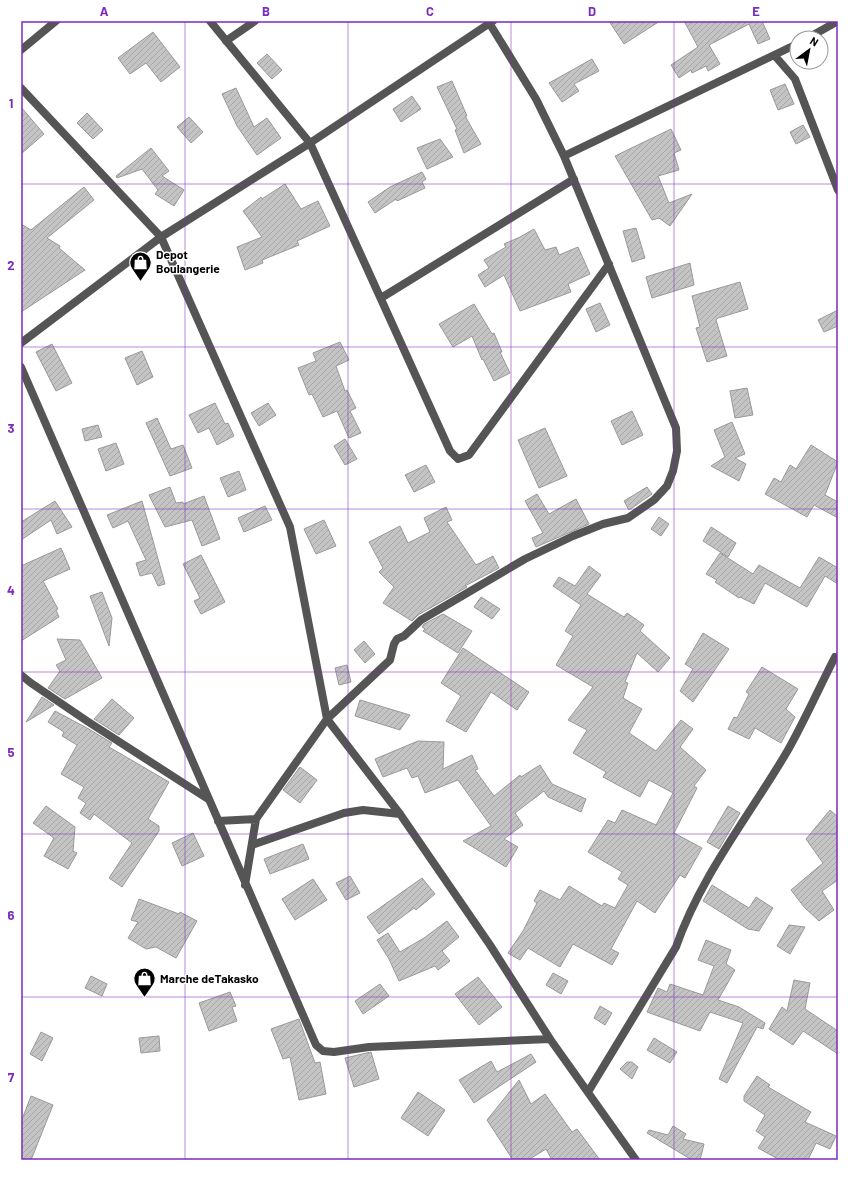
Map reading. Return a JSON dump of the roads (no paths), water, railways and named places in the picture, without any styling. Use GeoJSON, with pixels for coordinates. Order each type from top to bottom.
{"type":"FeatureCollection","features":[{"type":"Feature","properties":{"kind":"street"},"geometry":{"type":"LineString","coordinates":[[21,50],[56,21]]}},
{"type":"Feature","properties":{"kind":"street"},"geometry":{"type":"LineString","coordinates":[[210,21],[310,143],[450,451],[458,459],[469,455],[609,264]]}},
{"type":"Feature","properties":{"kind":"street"},"geometry":{"type":"LineString","coordinates":[[226,41],[255,21]]}},
{"type":"Feature","properties":{"kind":"street"},"geometry":{"type":"LineString","coordinates":[[822,30],[838,21]]}},
{"type":"Feature","properties":{"kind":"street"},"geometry":{"type":"LineString","coordinates":[[21,342],[161,237],[310,143],[490,22],[536,99],[574,179],[676,428],[677,451],[673,471],[667,486],[654,500],[628,518],[585,532],[525,559],[421,620],[404,636],[397,639],[394,644],[390,660],[327,719],[256,819],[245,885]]}},
{"type":"Feature","properties":{"kind":"street"},"geometry":{"type":"LineString","coordinates":[[564,156],[789,48]]}},
{"type":"Feature","properties":{"kind":"street"},"geometry":{"type":"LineString","coordinates":[[775,56],[795,79],[838,190]]}},
{"type":"Feature","properties":{"kind":"street"},"geometry":{"type":"LineString","coordinates":[[21,88],[161,237],[290,527],[327,719],[400,814],[490,945],[550,1039],[636,1160]]}},
{"type":"Feature","properties":{"kind":"street"},"geometry":{"type":"LineString","coordinates":[[381,298],[574,179]]}},
{"type":"Feature","properties":{"kind":"street"},"geometry":{"type":"LineString","coordinates":[[21,367],[245,885],[316,1045],[323,1051],[334,1052],[369,1047],[550,1039]]}},
{"type":"Feature","properties":{"kind":"street"},"geometry":{"type":"LineString","coordinates":[[588,1092],[676,947],[684,924],[723,852],[789,749],[835,657]]}},
{"type":"Feature","properties":{"kind":"street"},"geometry":{"type":"LineString","coordinates":[[21,675],[31,684],[87,722],[208,799]]}},
{"type":"Feature","properties":{"kind":"street"},"geometry":{"type":"LineString","coordinates":[[252,845],[344,813],[363,810],[400,814]]}},
{"type":"Feature","properties":{"kind":"street"},"geometry":{"type":"LineString","coordinates":[[218,821],[256,819]]}},
{"type":"Feature","properties":{"kind":"place","name":"Depot Boulangerie"},"geometry":{"type":"Point","coordinates":[141,282]}},
{"type":"Feature","properties":{"kind":"place","name":"Marche deTakasko"},"geometry":{"type":"Point","coordinates":[145,998]}}]}
